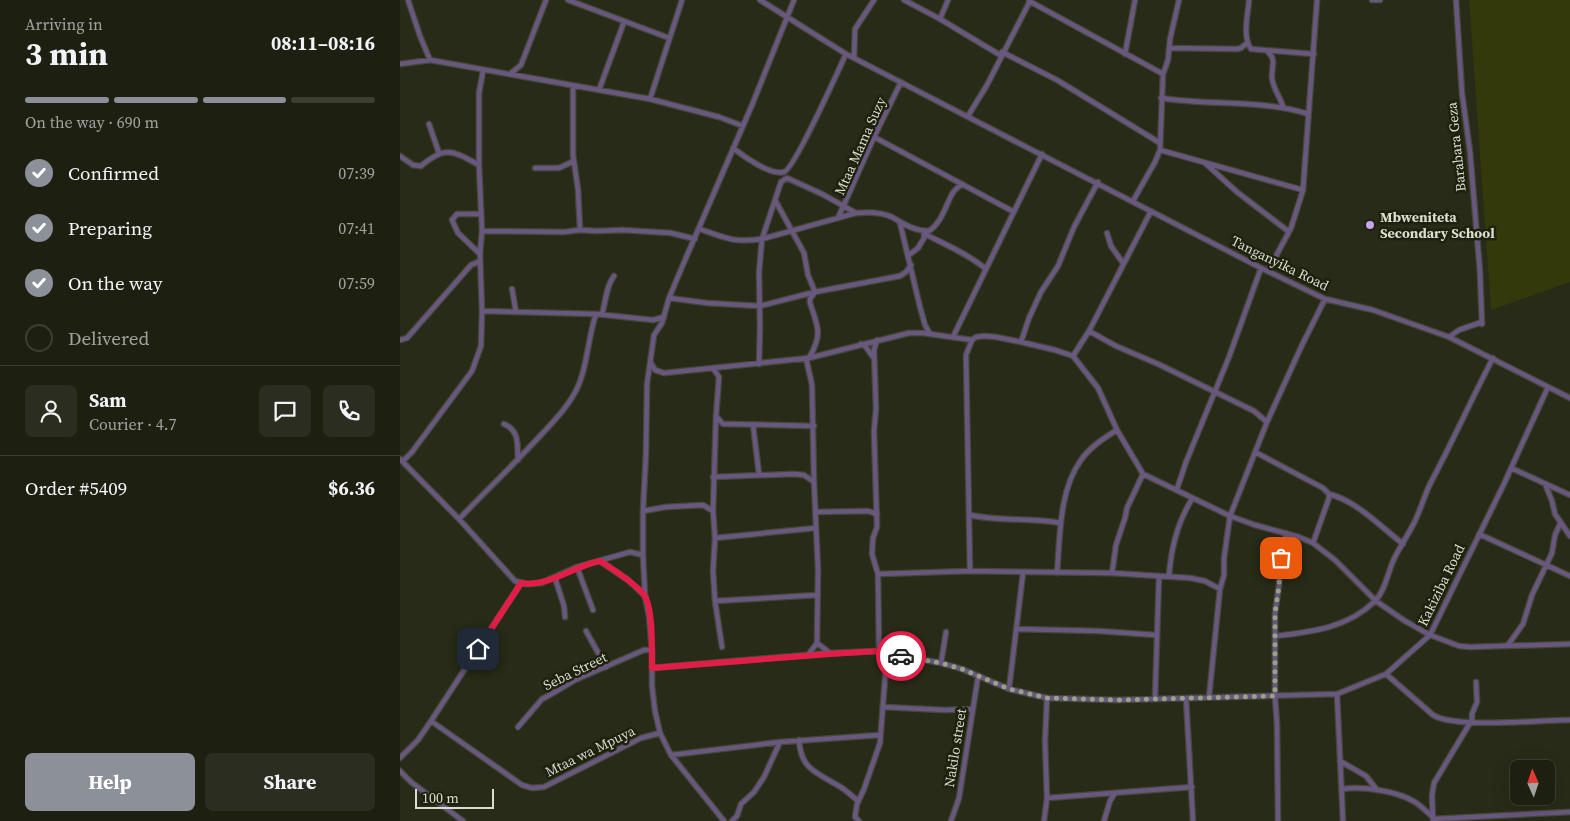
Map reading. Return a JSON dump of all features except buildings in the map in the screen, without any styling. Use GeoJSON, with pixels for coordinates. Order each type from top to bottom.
{"type":"FeatureCollection","features":[{"type":"Feature","properties":{"kind":"street"},"geometry":{"type":"LineString","coordinates":[[408,0],[430,60]]}},
{"type":"Feature","properties":{"kind":"street"},"geometry":{"type":"LineString","coordinates":[[510,74],[521,65],[546,0]]}},
{"type":"Feature","properties":{"kind":"street"},"geometry":{"type":"LineString","coordinates":[[568,0],[669,38]]}},
{"type":"Feature","properties":{"kind":"street"},"geometry":{"type":"LineString","coordinates":[[650,99],[682,0]]}},
{"type":"Feature","properties":{"kind":"street","name":"Tanganyika Road"},"geometry":{"type":"LineString","coordinates":[[760,0],[846,54],[1133,200],[1261,268],[1325,299],[1373,310],[1449,337],[1570,398]]}},
{"type":"Feature","properties":{"kind":"street"},"geometry":{"type":"LineString","coordinates":[[724,821],[671,755],[660,733],[655,711],[652,650],[643,555],[646,402],[653,341],[662,323],[669,298],[752,106],[794,0]]}},
{"type":"Feature","properties":{"kind":"street"},"geometry":{"type":"LineString","coordinates":[[854,58],[855,30],[874,0]]}},
{"type":"Feature","properties":{"kind":"street"},"geometry":{"type":"LineString","coordinates":[[904,0],[1001,54],[1056,80],[1160,143]]}},
{"type":"Feature","properties":{"kind":"street"},"geometry":{"type":"LineString","coordinates":[[940,19],[948,0]]}},
{"type":"Feature","properties":{"kind":"street"},"geometry":{"type":"LineString","coordinates":[[1125,54],[1135,0]]}},
{"type":"Feature","properties":{"kind":"street"},"geometry":{"type":"LineString","coordinates":[[1133,200],[1152,168],[1160,150],[1163,74],[1168,60],[1179,0]]}},
{"type":"Feature","properties":{"kind":"street"},"geometry":{"type":"LineString","coordinates":[[1249,0],[1247,44],[1251,49],[1314,54]]}},
{"type":"Feature","properties":{"kind":"street"},"geometry":{"type":"LineString","coordinates":[[1268,271],[1300,204],[1303,190],[1317,0]]}},
{"type":"Feature","properties":{"kind":"street"},"geometry":{"type":"LineString","coordinates":[[1372,0],[1380,0]]}},
{"type":"Feature","properties":{"kind":"street","name":"Barabara Geza"},"geometry":{"type":"LineString","coordinates":[[1449,337],[1459,330],[1482,323],[1470,152],[1462,93],[1456,0]]}},
{"type":"Feature","properties":{"kind":"street"},"geometry":{"type":"LineString","coordinates":[[968,116],[987,85],[1001,54],[1030,1],[1163,74]]}},
{"type":"Feature","properties":{"kind":"street"},"geometry":{"type":"LineString","coordinates":[[599,90],[624,22]]}},
{"type":"Feature","properties":{"kind":"street"},"geometry":{"type":"LineString","coordinates":[[1170,48],[1237,49],[1247,44]]}},
{"type":"Feature","properties":{"kind":"street"},"geometry":{"type":"LineString","coordinates":[[1267,51],[1274,61],[1271,74],[1273,87],[1284,107]]}},
{"type":"Feature","properties":{"kind":"street"},"geometry":{"type":"LineString","coordinates":[[733,148],[754,163],[773,172],[780,173],[788,170],[846,54]]}},
{"type":"Feature","properties":{"kind":"street"},"geometry":{"type":"LineString","coordinates":[[400,64],[430,60],[650,99],[719,117],[743,126]]}},
{"type":"Feature","properties":{"kind":"street"},"geometry":{"type":"LineString","coordinates":[[521,65],[526,77]]}},
{"type":"Feature","properties":{"kind":"street"},"geometry":{"type":"LineString","coordinates":[[483,70],[479,93],[479,165],[482,231],[480,254],[481,346],[472,372],[412,452],[401,460],[459,518],[515,581],[521,583],[541,583],[577,567],[630,552],[643,555]]}},
{"type":"Feature","properties":{"kind":"street","name":"Mtaa Mama Suzy"},"geometry":{"type":"LineString","coordinates":[[838,218],[901,82]]}},
{"type":"Feature","properties":{"kind":"street"},"geometry":{"type":"LineString","coordinates":[[573,86],[574,161],[578,189],[580,230]]}},
{"type":"Feature","properties":{"kind":"street"},"geometry":{"type":"LineString","coordinates":[[1161,98],[1185,102],[1255,104],[1284,107],[1308,114]]}},
{"type":"Feature","properties":{"kind":"street"},"geometry":{"type":"LineString","coordinates":[[429,124],[439,153]]}},
{"type":"Feature","properties":{"kind":"street"},"geometry":{"type":"LineString","coordinates":[[874,137],[1014,212]]}},
{"type":"Feature","properties":{"kind":"street"},"geometry":{"type":"LineString","coordinates":[[1160,150],[1303,190]]}},
{"type":"Feature","properties":{"kind":"street"},"geometry":{"type":"LineString","coordinates":[[400,156],[413,165],[421,166],[439,153],[460,155],[479,165]]}},
{"type":"Feature","properties":{"kind":"street"},"geometry":{"type":"LineString","coordinates":[[953,337],[1042,154]]}},
{"type":"Feature","properties":{"kind":"street"},"geometry":{"type":"LineString","coordinates":[[535,168],[558,168],[574,161]]}},
{"type":"Feature","properties":{"kind":"street"},"geometry":{"type":"LineString","coordinates":[[1204,162],[1237,192],[1288,231]]}},
{"type":"Feature","properties":{"kind":"street"},"geometry":{"type":"LineString","coordinates":[[759,364],[759,272],[762,239],[781,182],[786,178],[856,213]]}},
{"type":"Feature","properties":{"kind":"street"},"geometry":{"type":"LineString","coordinates":[[1021,342],[1028,318],[1041,292],[1058,266],[1074,228],[1098,182]]}},
{"type":"Feature","properties":{"kind":"street"},"geometry":{"type":"LineString","coordinates":[[924,232],[934,228],[948,206],[951,195],[962,184]]}},
{"type":"Feature","properties":{"kind":"street"},"geometry":{"type":"LineString","coordinates":[[775,200],[804,253],[808,275],[815,292]]}},
{"type":"Feature","properties":{"kind":"street"},"geometry":{"type":"LineString","coordinates":[[1073,356],[1089,331],[1151,210]]}},
{"type":"Feature","properties":{"kind":"street"},"geometry":{"type":"LineString","coordinates":[[700,228],[731,240],[748,241],[793,231],[856,213],[883,214],[900,224],[924,232],[969,256],[986,269]]}},
{"type":"Feature","properties":{"kind":"street"},"geometry":{"type":"LineString","coordinates":[[480,254],[458,233],[452,220],[453,216],[457,214],[481,214]]}},
{"type":"Feature","properties":{"kind":"street"},"geometry":{"type":"LineString","coordinates":[[900,224],[925,325],[930,334]]}},
{"type":"Feature","properties":{"kind":"street"},"geometry":{"type":"LineString","coordinates":[[482,231],[564,232],[623,230],[671,233],[694,240]]}},
{"type":"Feature","properties":{"kind":"street"},"geometry":{"type":"LineString","coordinates":[[909,255],[918,248],[924,238],[924,232]]}},
{"type":"Feature","properties":{"kind":"street"},"geometry":{"type":"LineString","coordinates":[[1107,234],[1111,246],[1123,263]]}},
{"type":"Feature","properties":{"kind":"street"},"geometry":{"type":"LineString","coordinates":[[400,340],[407,338],[471,265],[480,261]]}},
{"type":"Feature","properties":{"kind":"street"},"geometry":{"type":"LineString","coordinates":[[669,298],[707,303],[760,306],[815,292],[900,276],[911,265]]}},
{"type":"Feature","properties":{"kind":"street"},"geometry":{"type":"LineString","coordinates":[[1178,489],[1180,476],[1214,391],[1230,357],[1261,268]]}},
{"type":"Feature","properties":{"kind":"street"},"geometry":{"type":"LineString","coordinates":[[602,314],[607,297],[608,283],[614,276]]}},
{"type":"Feature","properties":{"kind":"street"},"geometry":{"type":"LineString","coordinates":[[900,276],[908,278],[915,283]]}},
{"type":"Feature","properties":{"kind":"street"},"geometry":{"type":"LineString","coordinates":[[512,289],[516,312]]}},
{"type":"Feature","properties":{"kind":"street"},"geometry":{"type":"LineString","coordinates":[[808,655],[817,642],[818,595],[814,426],[812,385],[808,358],[815,347],[818,335],[818,327],[810,302],[815,292]]}},
{"type":"Feature","properties":{"kind":"street"},"geometry":{"type":"LineString","coordinates":[[1210,697],[1220,589],[1224,575],[1224,558],[1230,516],[1267,422],[1325,299]]}},
{"type":"Feature","properties":{"kind":"street"},"geometry":{"type":"LineString","coordinates":[[482,311],[602,314],[653,320],[664,317]]}},
{"type":"Feature","properties":{"kind":"street"},"geometry":{"type":"LineString","coordinates":[[459,518],[518,460],[555,420],[573,395],[579,384],[588,353],[592,323],[596,314]]}},
{"type":"Feature","properties":{"kind":"street"},"geometry":{"type":"LineString","coordinates":[[653,320],[658,329]]}},
{"type":"Feature","properties":{"kind":"street"},"geometry":{"type":"LineString","coordinates":[[1089,331],[1116,346],[1254,411],[1267,422]]}},
{"type":"Feature","properties":{"kind":"street"},"geometry":{"type":"LineString","coordinates":[[651,363],[655,370],[664,373],[759,364],[808,358],[909,333],[972,340]]}},
{"type":"Feature","properties":{"kind":"street"},"geometry":{"type":"LineString","coordinates":[[970,571],[966,355],[972,340],[976,337],[996,337],[1056,350],[1073,356],[1098,388],[1117,430],[1143,474],[1178,489],[1192,499],[1230,516],[1313,543],[1335,560],[1376,601],[1430,635],[1458,646],[1570,644]]}},
{"type":"Feature","properties":{"kind":"street"},"geometry":{"type":"LineString","coordinates":[[877,340],[874,350],[877,527],[873,538],[872,554],[878,574],[879,651]]}},
{"type":"Feature","properties":{"kind":"street"},"geometry":{"type":"LineString","coordinates":[[860,344],[866,346],[874,359]]}},
{"type":"Feature","properties":{"kind":"street"},"geometry":{"type":"LineString","coordinates":[[1276,636],[1311,631],[1343,622],[1376,601],[1466,410],[1493,358]]}},
{"type":"Feature","properties":{"kind":"street"},"geometry":{"type":"LineString","coordinates":[[722,647],[715,602],[713,572],[715,538],[713,477],[719,377],[724,367]]}},
{"type":"Feature","properties":{"kind":"street"},"geometry":{"type":"LineString","coordinates":[[713,368],[719,377]]}},
{"type":"Feature","properties":{"kind":"street","name":"Kakiziba Road"},"geometry":{"type":"LineString","coordinates":[[652,668],[879,651],[941,663],[962,669],[1009,689],[1047,698],[1117,700],[1337,694],[1386,674],[1430,635],[1447,603],[1548,387]]}},
{"type":"Feature","properties":{"kind":"street"},"geometry":{"type":"LineString","coordinates":[[716,416],[722,424],[814,426]]}},
{"type":"Feature","properties":{"kind":"street"},"geometry":{"type":"LineString","coordinates":[[504,424],[516,432],[518,460]]}},
{"type":"Feature","properties":{"kind":"street"},"geometry":{"type":"LineString","coordinates":[[753,424],[759,474]]}},
{"type":"Feature","properties":{"kind":"street"},"geometry":{"type":"LineString","coordinates":[[1057,573],[1065,495],[1074,473],[1082,459],[1094,447],[1117,430]]}},
{"type":"Feature","properties":{"kind":"street"},"geometry":{"type":"LineString","coordinates":[[1255,452],[1358,509],[1403,544]]}},
{"type":"Feature","properties":{"kind":"street"},"geometry":{"type":"LineString","coordinates":[[1511,468],[1570,495]]}},
{"type":"Feature","properties":{"kind":"street"},"geometry":{"type":"LineString","coordinates":[[713,477],[759,474],[804,475],[814,482]]}},
{"type":"Feature","properties":{"kind":"street"},"geometry":{"type":"LineString","coordinates":[[1112,573],[1116,546],[1127,508],[1143,474]]}},
{"type":"Feature","properties":{"kind":"street"},"geometry":{"type":"LineString","coordinates":[[1546,484],[1554,514],[1570,536]]}},
{"type":"Feature","properties":{"kind":"street"},"geometry":{"type":"LineString","coordinates":[[1313,543],[1329,494]]}},
{"type":"Feature","properties":{"kind":"street"},"geometry":{"type":"LineString","coordinates":[[1169,576],[1171,551],[1176,531],[1192,499]]}},
{"type":"Feature","properties":{"kind":"street"},"geometry":{"type":"LineString","coordinates":[[643,511],[666,506],[703,505],[713,511]]}},
{"type":"Feature","properties":{"kind":"street"},"geometry":{"type":"LineString","coordinates":[[815,512],[868,511],[877,514]]}},
{"type":"Feature","properties":{"kind":"street"},"geometry":{"type":"LineString","coordinates":[[970,515],[1003,520],[1042,519],[1061,523]]}},
{"type":"Feature","properties":{"kind":"street"},"geometry":{"type":"LineString","coordinates":[[1508,645],[1522,624],[1532,595],[1554,548],[1554,538],[1560,524]]}},
{"type":"Feature","properties":{"kind":"street"},"geometry":{"type":"LineString","coordinates":[[715,538],[816,528]]}},
{"type":"Feature","properties":{"kind":"street"},"geometry":{"type":"LineString","coordinates":[[1278,821],[1275,613],[1279,586],[1279,566],[1286,533]]}},
{"type":"Feature","properties":{"kind":"street"},"geometry":{"type":"LineString","coordinates":[[1479,534],[1570,576]]}},
{"type":"Feature","properties":{"kind":"street"},"geometry":{"type":"LineString","coordinates":[[600,561],[628,580],[646,596]]}},
{"type":"Feature","properties":{"kind":"street"},"geometry":{"type":"LineString","coordinates":[[577,567],[592,610]]}},
{"type":"Feature","properties":{"kind":"street"},"geometry":{"type":"LineString","coordinates":[[878,574],[970,571],[1112,573],[1190,578],[1205,581],[1220,589]]}},
{"type":"Feature","properties":{"kind":"street"},"geometry":{"type":"LineString","coordinates":[[1009,689],[1023,573]]}},
{"type":"Feature","properties":{"kind":"street"},"geometry":{"type":"LineString","coordinates":[[1155,698],[1159,576]]}},
{"type":"Feature","properties":{"kind":"street"},"geometry":{"type":"LineString","coordinates":[[555,578],[564,606],[564,617]]}},
{"type":"Feature","properties":{"kind":"street"},"geometry":{"type":"LineString","coordinates":[[400,758],[418,740],[521,583]]}},
{"type":"Feature","properties":{"kind":"street"},"geometry":{"type":"LineString","coordinates":[[715,602],[818,595]]}},
{"type":"Feature","properties":{"kind":"street"},"geometry":{"type":"LineString","coordinates":[[1016,629],[1099,631],[1156,635]]}},
{"type":"Feature","properties":{"kind":"street"},"geometry":{"type":"LineString","coordinates":[[586,631],[606,667]]}},
{"type":"Feature","properties":{"kind":"street"},"geometry":{"type":"LineString","coordinates":[[941,663],[946,632]]}},
{"type":"Feature","properties":{"kind":"street"},"geometry":{"type":"LineString","coordinates":[[817,642],[830,654]]}},
{"type":"Feature","properties":{"kind":"street","name":"Seba Street"},"geometry":{"type":"LineString","coordinates":[[518,727],[542,699],[575,680],[644,650],[652,650]]}},
{"type":"Feature","properties":{"kind":"street"},"geometry":{"type":"LineString","coordinates":[[856,820],[855,810],[880,743],[887,653]]}},
{"type":"Feature","properties":{"kind":"street"},"geometry":{"type":"LineString","coordinates":[[1386,674],[1441,719],[1471,723],[1570,720]]}},
{"type":"Feature","properties":{"kind":"street","name":"Nakilo street"},"geometry":{"type":"LineString","coordinates":[[951,821],[959,798],[978,677]]}},
{"type":"Feature","properties":{"kind":"street"},"geometry":{"type":"LineString","coordinates":[[1435,819],[1432,796],[1434,783],[1471,723],[1472,714],[1477,702],[1476,682]]}},
{"type":"Feature","properties":{"kind":"street"},"geometry":{"type":"LineString","coordinates":[[1337,694],[1343,821]]}},
{"type":"Feature","properties":{"kind":"street"},"geometry":{"type":"LineString","coordinates":[[1044,821],[1047,798],[1045,749],[1047,698]]}},
{"type":"Feature","properties":{"kind":"street"},"geometry":{"type":"LineString","coordinates":[[1186,698],[1194,820]]}},
{"type":"Feature","properties":{"kind":"street"},"geometry":{"type":"LineString","coordinates":[[883,708],[972,709]]}},
{"type":"Feature","properties":{"kind":"street","name":"Mtaa wa Mpuya"},"geometry":{"type":"LineString","coordinates":[[431,720],[522,785],[532,788],[544,787],[641,738],[660,733]]}},
{"type":"Feature","properties":{"kind":"street"},"geometry":{"type":"LineString","coordinates":[[671,755],[799,740],[880,735]]}},
{"type":"Feature","properties":{"kind":"street"},"geometry":{"type":"LineString","coordinates":[[799,740],[801,756],[811,770],[842,787],[858,801]]}},
{"type":"Feature","properties":{"kind":"street"},"geometry":{"type":"LineString","coordinates":[[732,821],[737,816],[740,804],[754,792],[764,777],[780,742]]}},
{"type":"Feature","properties":{"kind":"street"},"geometry":{"type":"LineString","coordinates":[[1340,761],[1366,776],[1377,790]]}},
{"type":"Feature","properties":{"kind":"street"},"geometry":{"type":"LineString","coordinates":[[400,771],[463,821]]}},
{"type":"Feature","properties":{"kind":"street"},"geometry":{"type":"LineString","coordinates":[[1047,798],[1192,787]]}},
{"type":"Feature","properties":{"kind":"street"},"geometry":{"type":"LineString","coordinates":[[1342,789],[1360,788],[1377,790],[1410,800],[1435,819],[1570,812]]}},
{"type":"Feature","properties":{"kind":"street"},"geometry":{"type":"LineString","coordinates":[[1104,821],[1110,801],[1115,793]]}},
{"type":"Feature","properties":{"kind":"green space"},"geometry":{"type":"Polygon","coordinates":[[[1469,0],[1570,0],[1570,282],[1491,310],[1469,0]]]}},
{"type":"Feature","properties":{"kind":"way so far"},"geometry":{"type":"LineString","coordinates":[[901,656],[962,669],[1009,689],[1047,698],[1117,700],[1275,696],[1275,613],[1281,558]]}},
{"type":"Feature","properties":{"kind":"place","name":"Mbweniteta Secondary School"},"geometry":{"type":"Point","coordinates":[1370,225]}},
{"type":"Feature","properties":{"kind":"route"},"geometry":{"type":"LineString","coordinates":[[478,649],[521,583],[541,583],[577,567],[600,561],[628,580],[646,596],[652,668],[879,651],[901,656]]}}]}
